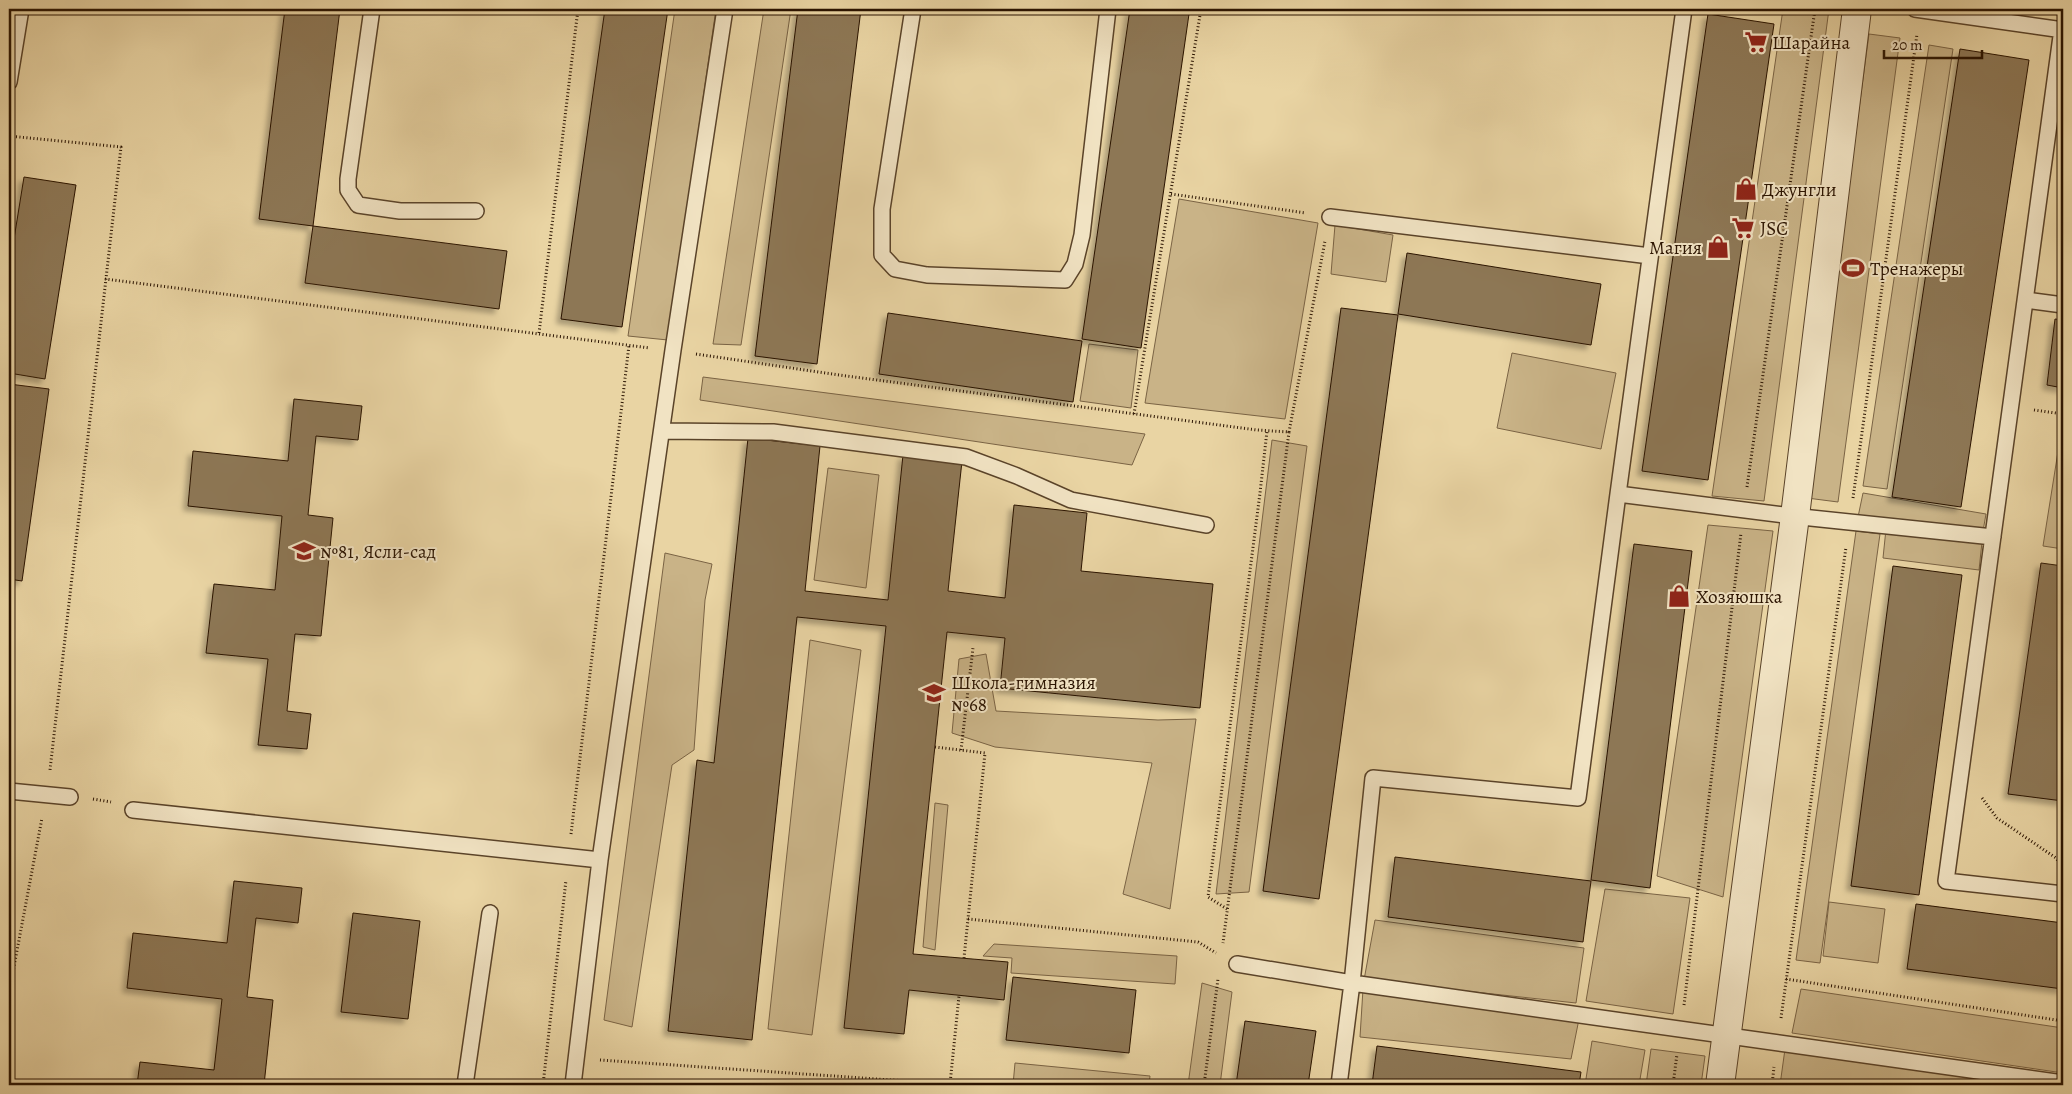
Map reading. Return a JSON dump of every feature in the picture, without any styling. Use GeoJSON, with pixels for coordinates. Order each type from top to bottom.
{"type":"FeatureCollection","features":[{"type":"Feature","properties":{"kind":"street"},"geometry":{"type":"LineString","coordinates":[[1720,1085],[1795,516],[1857,9]]}},
{"type":"Feature","properties":{"kind":"lane"},"geometry":{"type":"LineString","coordinates":[[9,82],[21,9]]}},
{"type":"Feature","properties":{"kind":"lane"},"geometry":{"type":"LineString","coordinates":[[372,9],[348,190],[358,206],[400,211],[476,211]]}},
{"type":"Feature","properties":{"kind":"lane"},"geometry":{"type":"LineString","coordinates":[[573,1085],[600,860],[673,350],[725,9]]}},
{"type":"Feature","properties":{"kind":"lane"},"geometry":{"type":"LineString","coordinates":[[913,9],[882,209],[882,255],[895,269],[927,275],[1066,280],[1075,264],[1082,235],[1108,9]]}},
{"type":"Feature","properties":{"kind":"lane"},"geometry":{"type":"LineString","coordinates":[[1339,1085],[1352,983],[1373,778],[1578,798],[1684,9]]}},
{"type":"Feature","properties":{"kind":"lane"},"geometry":{"type":"LineString","coordinates":[[1915,9],[2063,29],[1946,881],[2063,894]]}},
{"type":"Feature","properties":{"kind":"lane"},"geometry":{"type":"LineString","coordinates":[[1330,217],[1650,256]]}},
{"type":"Feature","properties":{"kind":"lane"},"geometry":{"type":"LineString","coordinates":[[2026,300],[2063,304]]}},
{"type":"Feature","properties":{"kind":"lane"},"geometry":{"type":"LineString","coordinates":[[662,431],[773,432],[966,458],[1017,476],[1071,500],[1206,526]]}},
{"type":"Feature","properties":{"kind":"lane"},"geometry":{"type":"LineString","coordinates":[[1618,494],[1795,516],[1993,537]]}},
{"type":"Feature","properties":{"kind":"lane"},"geometry":{"type":"LineString","coordinates":[[9,791],[70,797]]}},
{"type":"Feature","properties":{"kind":"lane"},"geometry":{"type":"LineString","coordinates":[[133,810],[600,860]]}},
{"type":"Feature","properties":{"kind":"lane"},"geometry":{"type":"LineString","coordinates":[[465,1085],[490,913]]}},
{"type":"Feature","properties":{"kind":"lane"},"geometry":{"type":"LineString","coordinates":[[1238,964],[1352,983],[1726,1034],[2063,1083]]}},
{"type":"Feature","properties":{"kind":"path"},"geometry":{"type":"LineString","coordinates":[[539,334],[578,9]]}},
{"type":"Feature","properties":{"kind":"path"},"geometry":{"type":"LineString","coordinates":[[1134,414],[1201,9]]}},
{"type":"Feature","properties":{"kind":"path"},"geometry":{"type":"LineString","coordinates":[[1673,1085],[1744,510],[1815,9]]}},
{"type":"Feature","properties":{"kind":"path"},"geometry":{"type":"LineString","coordinates":[[9,136],[120,147],[47,795],[9,993]]}},
{"type":"Feature","properties":{"kind":"path"},"geometry":{"type":"LineString","coordinates":[[1171,194],[1330,217],[1289,432],[1204,1085]]}},
{"type":"Feature","properties":{"kind":"path"},"geometry":{"type":"LineString","coordinates":[[106,279],[673,350],[849,377],[1266,431],[1289,432]]}},
{"type":"Feature","properties":{"kind":"path"},"geometry":{"type":"LineString","coordinates":[[543,1085],[568,856],[629,345]]}},
{"type":"Feature","properties":{"kind":"path"},"geometry":{"type":"LineString","coordinates":[[1228,909],[1208,897],[1260,494],[1266,431]]}},
{"type":"Feature","properties":{"kind":"path"},"geometry":{"type":"LineString","coordinates":[[961,750],[973,648]]}},
{"type":"Feature","properties":{"kind":"path"},"geometry":{"type":"LineString","coordinates":[[935,747],[985,753],[964,958]]}},
{"type":"Feature","properties":{"kind":"path"},"geometry":{"type":"LineString","coordinates":[[1961,769],[1997,818],[2056,858],[2063,868]]}},
{"type":"Feature","properties":{"kind":"path"},"geometry":{"type":"LineString","coordinates":[[968,919],[1198,942],[1238,964]]}},
{"type":"Feature","properties":{"kind":"path"},"geometry":{"type":"LineString","coordinates":[[1786,979],[2063,1021]]}},
{"type":"Feature","properties":{"kind":"path"},"geometry":{"type":"LineString","coordinates":[[577,1059],[950,1084],[959,996]]}},
{"type":"Feature","properties":{"kind":"shaded area"},"geometry":{"type":"Polygon","coordinates":[[[675,9],[716,9],[668,340],[628,336],[675,9]]]}},
{"type":"Feature","properties":{"kind":"shaded area"},"geometry":{"type":"Polygon","coordinates":[[[764,9],[791,9],[741,345],[713,344],[764,9]]]}},
{"type":"Feature","properties":{"kind":"shaded area"},"geometry":{"type":"Polygon","coordinates":[[[1783,9],[1829,9],[1764,501],[1712,496],[1783,9]]]}},
{"type":"Feature","properties":{"kind":"shaded area","name":"Тренажеры"},"geometry":{"type":"Polygon","coordinates":[[[1869,34],[1900,38],[1838,502],[1807,498],[1869,34]]]}},
{"type":"Feature","properties":{"kind":"shaded area"},"geometry":{"type":"Polygon","coordinates":[[[1929,45],[1953,49],[1887,489],[1863,486],[1929,45]]]}},
{"type":"Feature","properties":{"kind":"shaded area"},"geometry":{"type":"Polygon","coordinates":[[[1179,199],[1318,223],[1285,419],[1145,403],[1179,199]]]}},
{"type":"Feature","properties":{"kind":"shaded area"},"geometry":{"type":"Polygon","coordinates":[[[1335,225],[1393,235],[1386,282],[1331,274],[1335,225]]]}},
{"type":"Feature","properties":{"kind":"shaded area"},"geometry":{"type":"Polygon","coordinates":[[[1089,344],[1138,350],[1131,408],[1080,401],[1089,344]]]}},
{"type":"Feature","properties":{"kind":"shaded area"},"geometry":{"type":"Polygon","coordinates":[[[1512,353],[1616,373],[1601,449],[1497,428],[1512,353]]]}},
{"type":"Feature","properties":{"kind":"shaded area"},"geometry":{"type":"Polygon","coordinates":[[[703,377],[1145,434],[1132,465],[700,400],[703,377]]]}},
{"type":"Feature","properties":{"kind":"shaded area"},"geometry":{"type":"Polygon","coordinates":[[[2060,439],[2063,439],[2063,549],[2043,546],[2060,439]]]}},
{"type":"Feature","properties":{"kind":"shaded area"},"geometry":{"type":"Polygon","coordinates":[[[1272,440],[1307,446],[1249,892],[1216,894],[1272,440]]]}},
{"type":"Feature","properties":{"kind":"shaded area"},"geometry":{"type":"Polygon","coordinates":[[[828,468],[879,475],[866,588],[814,580],[828,468]]]}},
{"type":"Feature","properties":{"kind":"shaded area"},"geometry":{"type":"Polygon","coordinates":[[[1863,493],[1986,514],[1983,531],[1858,517],[1863,493]]]}},
{"type":"Feature","properties":{"kind":"shaded area"},"geometry":{"type":"Polygon","coordinates":[[[1708,525],[1773,531],[1723,897],[1657,876],[1708,525]]]}},
{"type":"Feature","properties":{"kind":"shaded area"},"geometry":{"type":"Polygon","coordinates":[[[1886,529],[1982,542],[1979,570],[1883,558],[1886,529]]]}},
{"type":"Feature","properties":{"kind":"shaded area"},"geometry":{"type":"Polygon","coordinates":[[[1856,531],[1880,534],[1820,963],[1796,960],[1856,531]]]}},
{"type":"Feature","properties":{"kind":"shaded area"},"geometry":{"type":"Polygon","coordinates":[[[665,553],[712,564],[705,600],[694,750],[672,765],[632,1027],[604,1020],[665,553]]]}},
{"type":"Feature","properties":{"kind":"shaded area"},"geometry":{"type":"Polygon","coordinates":[[[810,640],[861,650],[812,1035],[768,1029],[810,640]]]}},
{"type":"Feature","properties":{"kind":"shaded area"},"geometry":{"type":"Polygon","coordinates":[[[986,654],[996,711],[1158,720],[1196,719],[1170,909],[1123,894],[1152,763],[995,747],[952,733],[959,659],[986,654]]]}},
{"type":"Feature","properties":{"kind":"shaded area"},"geometry":{"type":"Polygon","coordinates":[[[935,803],[948,805],[935,950],[923,947],[935,803]]]}},
{"type":"Feature","properties":{"kind":"shaded area"},"geometry":{"type":"Polygon","coordinates":[[[1605,889],[1690,898],[1673,1014],[1586,1001],[1605,889]]]}},
{"type":"Feature","properties":{"kind":"shaded area"},"geometry":{"type":"Polygon","coordinates":[[[1829,902],[1885,909],[1878,963],[1823,956],[1829,902]]]}},
{"type":"Feature","properties":{"kind":"shaded area"},"geometry":{"type":"Polygon","coordinates":[[[1375,920],[1584,948],[1576,1003],[1364,980],[1375,920]]]}},
{"type":"Feature","properties":{"kind":"shaded area"},"geometry":{"type":"Polygon","coordinates":[[[994,944],[1177,956],[1175,984],[1011,973],[1012,958],[983,956],[994,944]]]}},
{"type":"Feature","properties":{"kind":"shaded area"},"geometry":{"type":"Polygon","coordinates":[[[1202,983],[1232,992],[1220,1085],[1188,1085],[1202,983]]]}},
{"type":"Feature","properties":{"kind":"shaded area"},"geometry":{"type":"Polygon","coordinates":[[[1363,989],[1579,1019],[1571,1059],[1360,1037],[1363,989]]]}},
{"type":"Feature","properties":{"kind":"shaded area"},"geometry":{"type":"Polygon","coordinates":[[[1801,989],[2063,1028],[2063,1073],[1792,1033],[1801,989]]]}},
{"type":"Feature","properties":{"kind":"shaded area"},"geometry":{"type":"Polygon","coordinates":[[[1592,1041],[1645,1050],[1639,1085],[1585,1085],[1592,1041]]]}},
{"type":"Feature","properties":{"kind":"shaded area"},"geometry":{"type":"Polygon","coordinates":[[[1651,1049],[1705,1056],[1701,1085],[1646,1085],[1651,1049]]]}},
{"type":"Feature","properties":{"kind":"shaded area"},"geometry":{"type":"Polygon","coordinates":[[[1785,1049],[2046,1085],[1780,1085],[1785,1049]]]}},
{"type":"Feature","properties":{"kind":"shaded area"},"geometry":{"type":"Polygon","coordinates":[[[1015,1063],[1150,1076],[1149,1085],[1013,1085],[1015,1063]]]}},
{"type":"Feature","properties":{"kind":"building"},"geometry":{"type":"Polygon","coordinates":[[[285,9],[340,9],[313,226],[259,219],[285,9]]]}},
{"type":"Feature","properties":{"kind":"building"},"geometry":{"type":"Polygon","coordinates":[[[605,9],[668,9],[622,327],[561,319],[605,9]]]}},
{"type":"Feature","properties":{"kind":"building"},"geometry":{"type":"Polygon","coordinates":[[[798,9],[861,9],[817,364],[755,356],[798,9]]]}},
{"type":"Feature","properties":{"kind":"building"},"geometry":{"type":"Polygon","coordinates":[[[1130,9],[1149,9],[1189,14],[1141,348],[1082,339],[1130,9]]]}},
{"type":"Feature","properties":{"kind":"building"},"geometry":{"type":"Polygon","coordinates":[[[1708,14],[1774,24],[1708,480],[1642,471],[1708,14]]]}},
{"type":"Feature","properties":{"kind":"building"},"geometry":{"type":"Polygon","coordinates":[[[1960,49],[2029,60],[1961,507],[1892,497],[1960,49]]]}},
{"type":"Feature","properties":{"kind":"building"},"geometry":{"type":"Polygon","coordinates":[[[24,177],[76,185],[45,379],[9,373],[9,270],[24,177]]]}},
{"type":"Feature","properties":{"kind":"building"},"geometry":{"type":"Polygon","coordinates":[[[313,226],[507,251],[499,309],[305,283],[313,226]]]}},
{"type":"Feature","properties":{"kind":"building"},"geometry":{"type":"Polygon","coordinates":[[[1407,253],[1601,284],[1591,345],[1398,314],[1407,253]]]}},
{"type":"Feature","properties":{"kind":"building"},"geometry":{"type":"Polygon","coordinates":[[[1341,308],[1398,315],[1319,899],[1263,891],[1341,308]]]}},
{"type":"Feature","properties":{"kind":"building"},"geometry":{"type":"Polygon","coordinates":[[[888,313],[1082,341],[1073,402],[879,374],[888,313]]]}},
{"type":"Feature","properties":{"kind":"building"},"geometry":{"type":"Polygon","coordinates":[[[2055,319],[2063,320],[2063,388],[2047,385],[2055,319]]]}},
{"type":"Feature","properties":{"kind":"building"},"geometry":{"type":"Polygon","coordinates":[[[9,384],[49,389],[22,581],[9,579],[9,384]]]}},
{"type":"Feature","properties":{"kind":"building","name":"№81, Ясли-сад"},"geometry":{"type":"Polygon","coordinates":[[[294,399],[362,406],[358,440],[316,436],[308,515],[333,518],[321,636],[295,634],[287,711],[311,714],[307,749],[258,745],[268,659],[206,653],[214,584],[275,590],[282,516],[188,506],[193,451],[288,461],[294,399]]]}},
{"type":"Feature","properties":{"kind":"building","name":"Школа-гимназия №68"},"geometry":{"type":"Polygon","coordinates":[[[748,438],[820,446],[805,591],[888,600],[903,455],[962,461],[948,591],[1005,598],[1014,505],[1087,513],[1081,571],[1213,584],[1200,708],[1000,688],[1005,638],[947,632],[913,954],[1008,962],[1004,1000],[909,990],[904,1034],[844,1028],[886,626],[797,617],[752,1040],[668,1031],[697,760],[714,763],[748,438]]]}},
{"type":"Feature","properties":{"kind":"building"},"geometry":{"type":"Polygon","coordinates":[[[1634,544],[1692,551],[1650,888],[1591,880],[1634,544]]]}},
{"type":"Feature","properties":{"kind":"building"},"geometry":{"type":"Polygon","coordinates":[[[2041,563],[2063,566],[2063,801],[2008,794],[2041,563]]]}},
{"type":"Feature","properties":{"kind":"building"},"geometry":{"type":"Polygon","coordinates":[[[1893,566],[1962,575],[1919,895],[1851,886],[1893,566]]]}},
{"type":"Feature","properties":{"kind":"building"},"geometry":{"type":"Polygon","coordinates":[[[1395,857],[1591,881],[1583,942],[1388,917],[1395,857]]]}},
{"type":"Feature","properties":{"kind":"building"},"geometry":{"type":"Polygon","coordinates":[[[234,881],[302,888],[298,923],[256,918],[247,997],[273,1000],[264,1085],[137,1085],[140,1062],[214,1070],[222,999],[127,988],[133,933],[227,943],[234,881]]]}},
{"type":"Feature","properties":{"kind":"building"},"geometry":{"type":"Polygon","coordinates":[[[1916,904],[2063,923],[2063,989],[1907,969],[1916,904]]]}},
{"type":"Feature","properties":{"kind":"building"},"geometry":{"type":"Polygon","coordinates":[[[353,913],[420,921],[408,1019],[341,1012],[353,913]]]}},
{"type":"Feature","properties":{"kind":"building"},"geometry":{"type":"Polygon","coordinates":[[[1013,977],[1136,990],[1129,1053],[1006,1040],[1013,977]]]}},
{"type":"Feature","properties":{"kind":"building"},"geometry":{"type":"Polygon","coordinates":[[[1245,1021],[1316,1031],[1308,1085],[1236,1085],[1245,1021]]]}},
{"type":"Feature","properties":{"kind":"building"},"geometry":{"type":"Polygon","coordinates":[[[1377,1046],[1581,1072],[1579,1085],[1372,1085],[1377,1046]]]}},
{"type":"Feature","properties":{"kind":"place","name":"Шарайна"},"geometry":{"type":"Point","coordinates":[1756,42]}},
{"type":"Feature","properties":{"kind":"place","name":"Джунгли"},"geometry":{"type":"Point","coordinates":[1746,189]}},
{"type":"Feature","properties":{"kind":"place","name":"JSC"},"geometry":{"type":"Point","coordinates":[1743,228]}},
{"type":"Feature","properties":{"kind":"place","name":"Магия"},"geometry":{"type":"Point","coordinates":[1718,247]}},
{"type":"Feature","properties":{"kind":"place","name":"Тренажеры"},"geometry":{"type":"Point","coordinates":[1853,268]}},
{"type":"Feature","properties":{"kind":"place","name":"№81, Ясли-сад"},"geometry":{"type":"Point","coordinates":[304,551]}},
{"type":"Feature","properties":{"kind":"place","name":"Хозяюшка"},"geometry":{"type":"Point","coordinates":[1679,596]}},
{"type":"Feature","properties":{"kind":"place","name":"Школа-гимназия №68"},"geometry":{"type":"Point","coordinates":[934,693]}}]}
